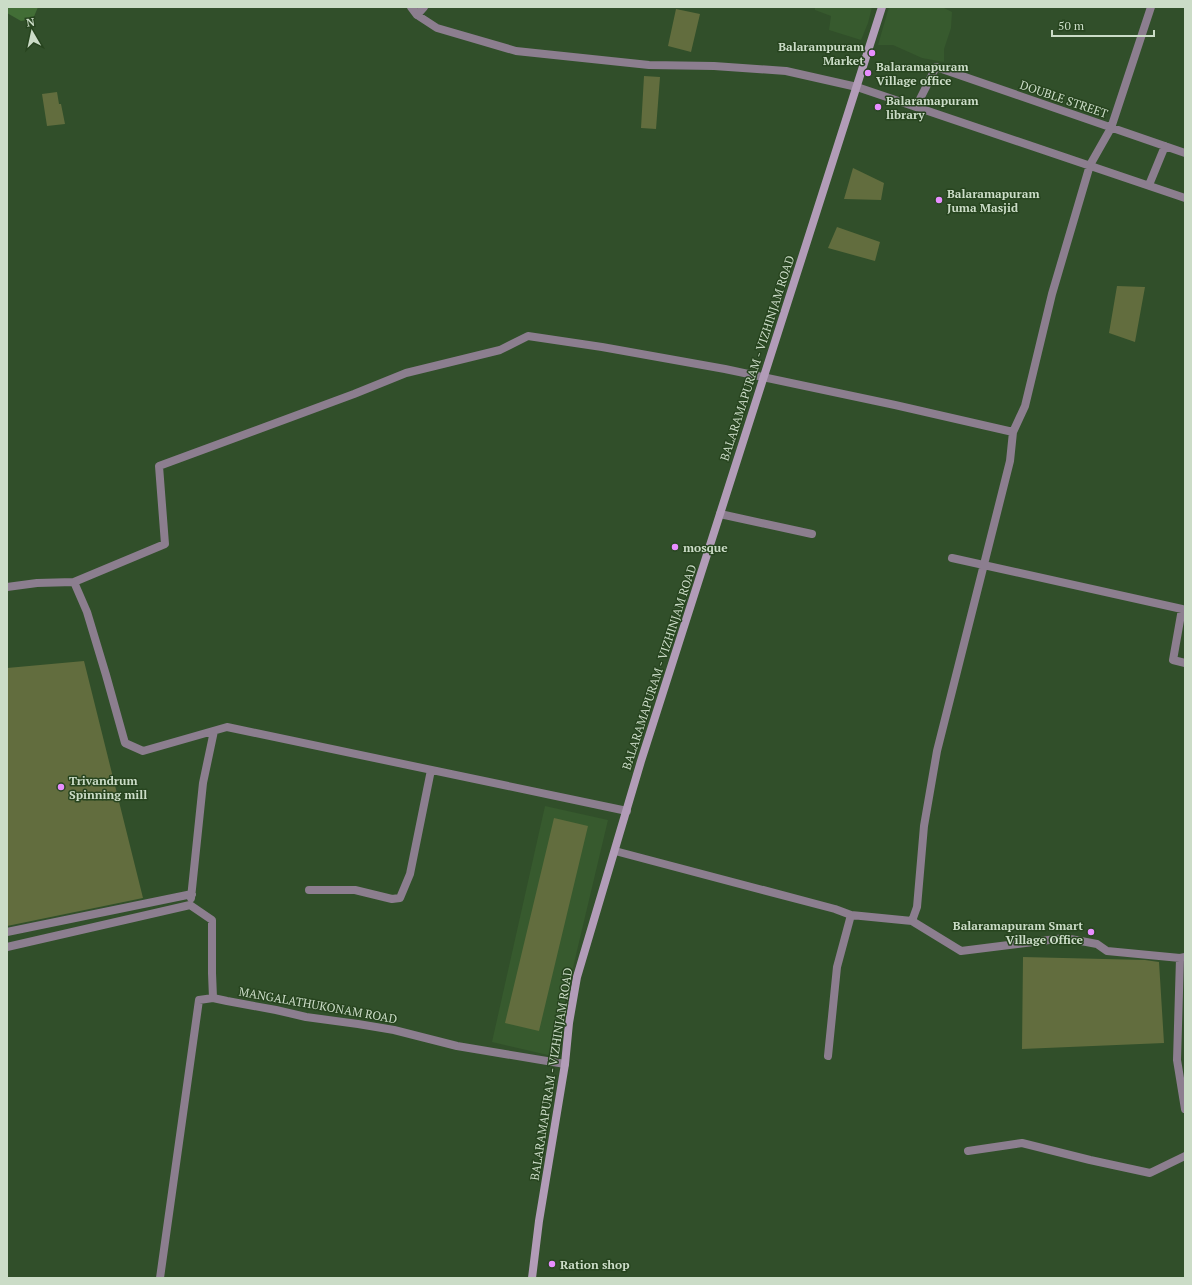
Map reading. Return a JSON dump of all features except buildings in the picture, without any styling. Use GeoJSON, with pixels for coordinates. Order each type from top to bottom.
{"type":"FeatureCollection","features":[{"type":"Feature","properties":{"kind":"main road","name":"BALARAMAPURAM - VIZHINJAM ROAD"},"geometry":{"type":"LineString","coordinates":[[532,1278],[539,1221],[565,1064],[569,1023],[577,977],[614,850],[882,7]]}},
{"type":"Feature","properties":{"kind":"street"},"geometry":{"type":"LineString","coordinates":[[411,7],[418,15],[437,28],[516,51],[649,65],[714,66],[786,71],[856,87],[1185,198]]}},
{"type":"Feature","properties":{"kind":"street"},"geometry":{"type":"LineString","coordinates":[[418,15],[424,7]]}},
{"type":"Feature","properties":{"kind":"street"},"geometry":{"type":"LineString","coordinates":[[912,921],[917,907],[924,826],[937,751],[1010,461],[1013,432],[1025,406],[1052,294],[1090,165],[1111,128],[1151,7]]}},
{"type":"Feature","properties":{"kind":"street","name":"DOUBLE STREET"},"geometry":{"type":"LineString","coordinates":[[916,107],[936,67],[1185,153]]}},
{"type":"Feature","properties":{"kind":"street"},"geometry":{"type":"LineString","coordinates":[[1149,185],[1165,146]]}},
{"type":"Feature","properties":{"kind":"street"},"geometry":{"type":"LineString","coordinates":[[7,587],[37,583],[74,582],[165,544],[159,466],[406,373],[500,350],[528,336],[610,348],[764,377],[1013,432]]}},
{"type":"Feature","properties":{"kind":"street"},"geometry":{"type":"LineString","coordinates":[[720,514],[812,534]]}},
{"type":"Feature","properties":{"kind":"street"},"geometry":{"type":"LineString","coordinates":[[952,558],[1182,609],[1173,660],[1185,663]]}},
{"type":"Feature","properties":{"kind":"street"},"geometry":{"type":"LineString","coordinates":[[74,582],[88,612],[125,743],[143,752],[227,727],[627,811]]}},
{"type":"Feature","properties":{"kind":"street"},"geometry":{"type":"LineString","coordinates":[[190,905],[203,783],[214,731]]}},
{"type":"Feature","properties":{"kind":"street"},"geometry":{"type":"LineString","coordinates":[[309,890],[355,890],[392,899],[400,898],[410,874],[431,770]]}},
{"type":"Feature","properties":{"kind":"street"},"geometry":{"type":"LineString","coordinates":[[614,850],[835,909],[851,915],[912,921],[961,951],[1065,938],[1097,944],[1107,950],[1183,957],[1177,1060],[1183,1081],[1185,1109]]}},
{"type":"Feature","properties":{"kind":"street"},"geometry":{"type":"LineString","coordinates":[[7,932],[192,894]]}},
{"type":"Feature","properties":{"kind":"street"},"geometry":{"type":"LineString","coordinates":[[7,947],[190,905],[212,920],[213,998],[199,1000],[160,1278]]}},
{"type":"Feature","properties":{"kind":"street"},"geometry":{"type":"LineString","coordinates":[[828,1056],[837,967],[851,915]]}},
{"type":"Feature","properties":{"kind":"street","name":"MANGALATHUKONAM ROAD"},"geometry":{"type":"LineString","coordinates":[[213,998],[227,1002],[268,1008],[306,1017],[358,1024],[421,1036],[457,1046],[565,1064]]}},
{"type":"Feature","properties":{"kind":"street"},"geometry":{"type":"LineString","coordinates":[[968,1152],[1022,1143],[1090,1160],[1150,1172],[1185,1156]]}},
{"type":"Feature","properties":{"kind":"shaded area"},"geometry":{"type":"Polygon","coordinates":[[[7,7],[38,7],[33,19],[21,21],[7,13],[7,7]]]}},
{"type":"Feature","properties":{"kind":"shaded area"},"geometry":{"type":"Polygon","coordinates":[[[815,7],[872,7],[868,23],[861,40],[829,30],[831,16],[815,10],[815,7]]]}},
{"type":"Feature","properties":{"kind":"shaded area"},"geometry":{"type":"Polygon","coordinates":[[[889,7],[944,7],[952,12],[951,28],[944,49],[944,62],[922,58],[893,45],[878,45],[889,7]]]}},
{"type":"Feature","properties":{"kind":"shaded area"},"geometry":{"type":"Polygon","coordinates":[[[545,806],[608,820],[552,1056],[492,1042],[545,806]]]}},
{"type":"Feature","properties":{"kind":"place","name":"Balarampuram Market"},"geometry":{"type":"Point","coordinates":[872,53]}},
{"type":"Feature","properties":{"kind":"place","name":"Balaramapuram Village office"},"geometry":{"type":"Point","coordinates":[868,73]}},
{"type":"Feature","properties":{"kind":"place","name":"Balaramapuram library"},"geometry":{"type":"Point","coordinates":[878,107]}},
{"type":"Feature","properties":{"kind":"place","name":"Balaramapuram Juma Masjid"},"geometry":{"type":"Point","coordinates":[939,200]}},
{"type":"Feature","properties":{"kind":"place","name":"mosque"},"geometry":{"type":"Point","coordinates":[675,547]}},
{"type":"Feature","properties":{"kind":"place","name":"Trivandrum Spinning mill"},"geometry":{"type":"Point","coordinates":[61,787]}},
{"type":"Feature","properties":{"kind":"place","name":"Balaramapuram Smart Village Office"},"geometry":{"type":"Point","coordinates":[1091,932]}},
{"type":"Feature","properties":{"kind":"place","name":"Ration shop"},"geometry":{"type":"Point","coordinates":[552,1264]}}]}
